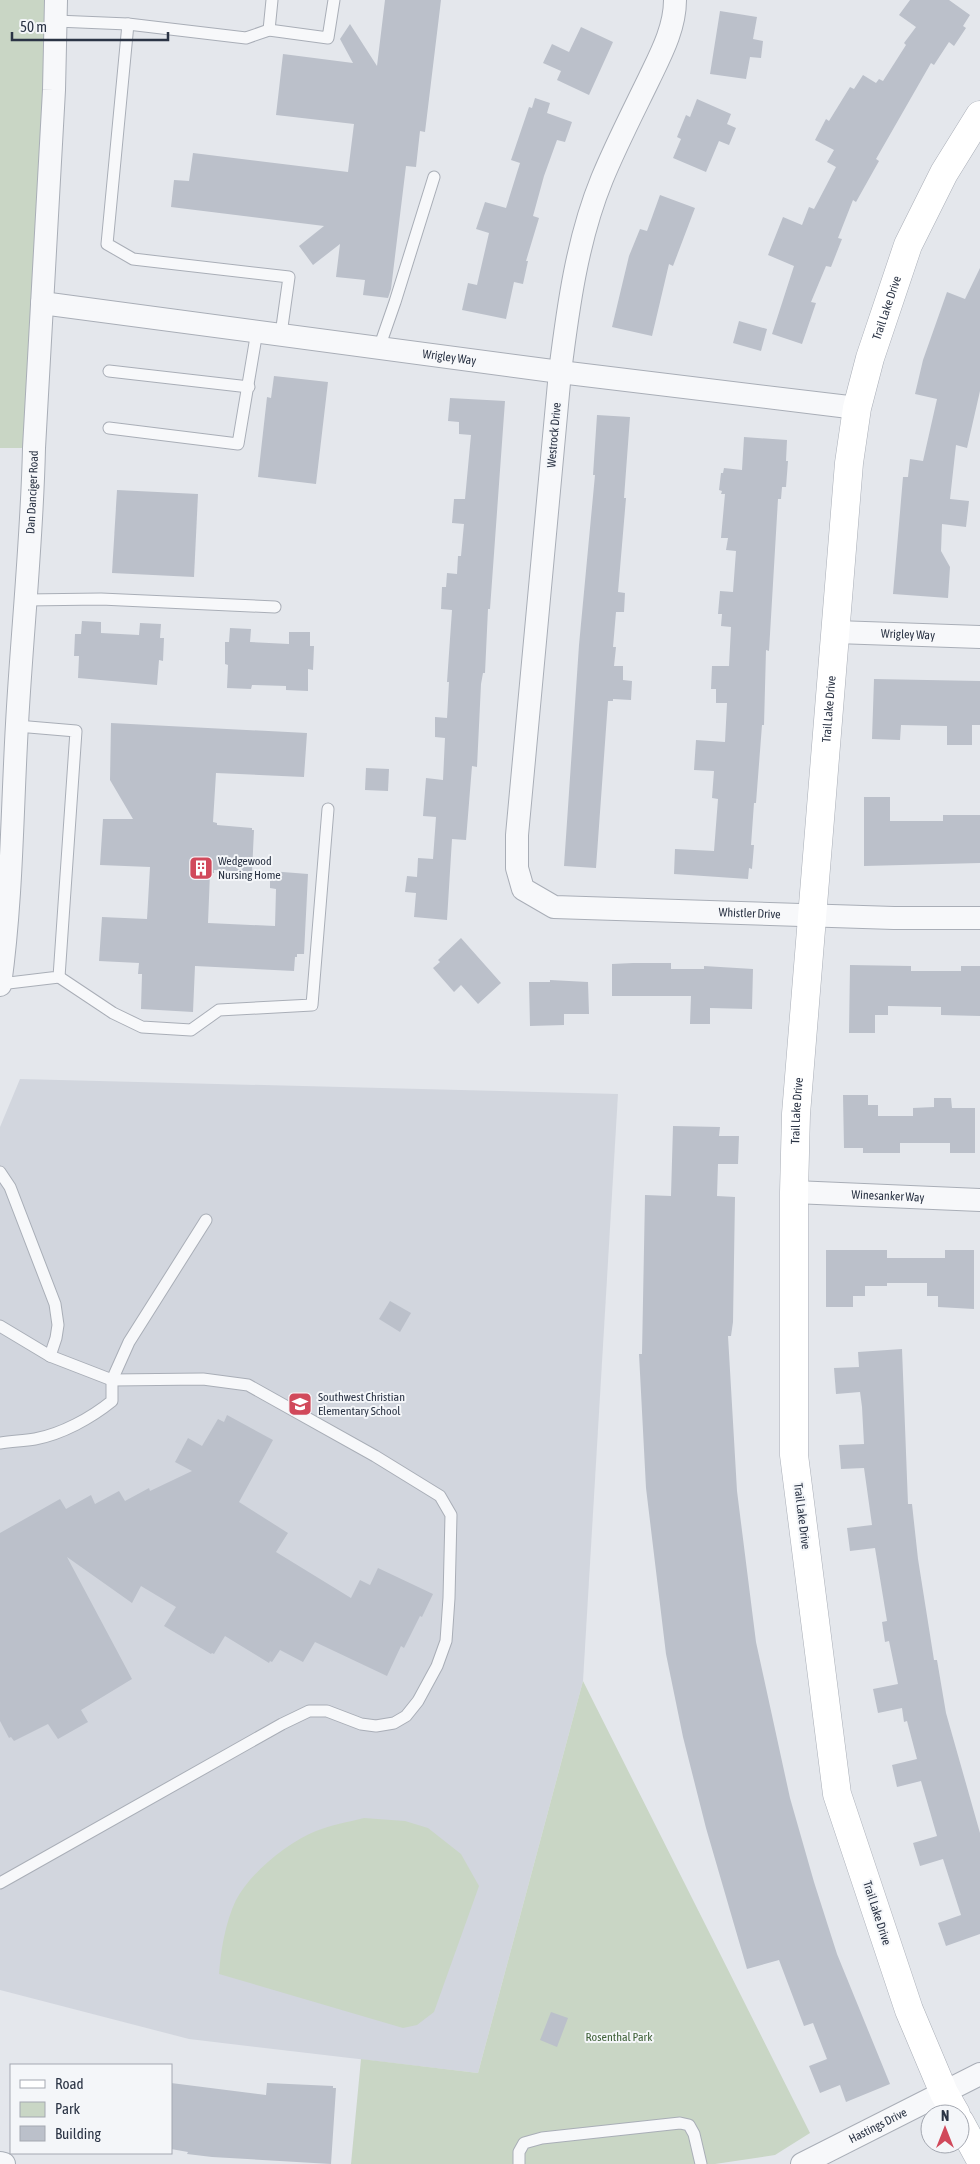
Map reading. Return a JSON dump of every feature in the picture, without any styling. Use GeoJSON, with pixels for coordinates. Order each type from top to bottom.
{"type":"FeatureCollection","features":[{"type":"Feature","properties":{"kind":"street","name":"Westrock Drive"},"geometry":{"type":"LineString","coordinates":[[524,889],[517,868],[517,836],[568,304],[586,227],[602,180],[666,44],[675,8],[675,0]]}},
{"type":"Feature","properties":{"kind":"street","name":"Dan Danciger Road"},"geometry":{"type":"LineString","coordinates":[[0,984],[7,927],[16,777],[16,726],[33,500],[56,10]]}},
{"type":"Feature","properties":{"kind":"street","name":"Trail Lake Drive"},"geometry":{"type":"LineString","coordinates":[[950,2103],[909,2010],[837,1794],[794,1455],[794,1192],[796,1114],[849,463],[857,408],[870,358],[908,245],[944,173],[980,114]]}},
{"type":"Feature","properties":{"kind":"street","name":"Wrigley Way"},"geometry":{"type":"LineString","coordinates":[[42,303],[560,372],[857,408]]}},
{"type":"Feature","properties":{"kind":"street","name":"Wrigley Way"},"geometry":{"type":"LineString","coordinates":[[836,632],[980,637]]}},
{"type":"Feature","properties":{"kind":"street","name":"Whistler Drive"},"geometry":{"type":"LineString","coordinates":[[524,889],[554,907],[980,918]]}},
{"type":"Feature","properties":{"kind":"street","name":"Winesanker Way"},"geometry":{"type":"LineString","coordinates":[[794,1192],[980,1200]]}},
{"type":"Feature","properties":{"kind":"street","name":"Hastings Drive"},"geometry":{"type":"LineString","coordinates":[[802,2164],[950,2103],[980,2074]]}},
{"type":"Feature","properties":{"kind":"street"},"geometry":{"type":"LineString","coordinates":[[970,2141],[980,2160]]}},
{"type":"Feature","properties":{"kind":"lane"},"geometry":{"type":"LineString","coordinates":[[268,30],[272,0]]}},
{"type":"Feature","properties":{"kind":"lane"},"geometry":{"type":"LineString","coordinates":[[56,10],[128,24],[246,38],[268,30],[328,38],[334,0]]}},
{"type":"Feature","properties":{"kind":"lane"},"geometry":{"type":"LineString","coordinates":[[128,24],[107,244],[133,259],[289,277],[281,334]]}},
{"type":"Feature","properties":{"kind":"lane"},"geometry":{"type":"LineString","coordinates":[[379,348],[434,177]]}},
{"type":"Feature","properties":{"kind":"lane"},"geometry":{"type":"LineString","coordinates":[[109,428],[238,444],[257,331]]}},
{"type":"Feature","properties":{"kind":"lane"},"geometry":{"type":"LineString","coordinates":[[109,371],[249,387]]}},
{"type":"Feature","properties":{"kind":"lane"},"geometry":{"type":"LineString","coordinates":[[26,600],[101,599],[275,607]]}},
{"type":"Feature","properties":{"kind":"lane"},"geometry":{"type":"LineString","coordinates":[[16,726],[76,731],[59,977]]}},
{"type":"Feature","properties":{"kind":"lane"},"geometry":{"type":"LineString","coordinates":[[0,984],[59,977],[113,1013],[142,1026],[191,1030],[219,1010],[312,1005],[328,809]]}},
{"type":"Feature","properties":{"kind":"lane"},"geometry":{"type":"LineString","coordinates":[[0,1172],[10,1186],[54,1304],[58,1325],[50,1356]]}},
{"type":"Feature","properties":{"kind":"lane"},"geometry":{"type":"LineString","coordinates":[[0,1443],[34,1439],[53,1434],[100,1411],[112,1401],[112,1380],[129,1342],[206,1220]]}},
{"type":"Feature","properties":{"kind":"lane"},"geometry":{"type":"LineString","coordinates":[[0,1326],[50,1356],[112,1380],[203,1379],[248,1384],[375,1456],[440,1496],[451,1515],[450,1598],[446,1641],[437,1666],[418,1701],[406,1716],[394,1723],[376,1726],[361,1724],[327,1711],[309,1711],[273,1729],[0,1883]]}},
{"type":"Feature","properties":{"kind":"lane"},"geometry":{"type":"LineString","coordinates":[[519,2164],[519,2152],[524,2143],[542,2138],[680,2123],[689,2125],[694,2134],[701,2164]]}},
{"type":"Feature","properties":{"kind":"shaded area","name":"Southwest Christian Elementary School"},"geometry":{"type":"Polygon","coordinates":[[[20,1079],[618,1094],[583,1681],[478,2073],[189,2039],[0,1990],[0,1127],[20,1079]]]}},
{"type":"Feature","properties":{"kind":"green space"},"geometry":{"type":"Polygon","coordinates":[[[0,0],[56,0],[34,448],[0,448],[0,0]]]}},
{"type":"Feature","properties":{"kind":"green space","name":"Rosenthal Park"},"geometry":{"type":"Polygon","coordinates":[[[583,1681],[810,2133],[775,2155],[715,2164],[351,2164],[361,2059],[478,2073],[583,1681]]]}},
{"type":"Feature","properties":{"kind":"green space"},"geometry":{"type":"Polygon","coordinates":[[[364,1818],[405,1821],[428,1828],[461,1854],[479,1886],[434,2012],[417,2025],[403,2028],[219,1974],[226,1927],[236,1900],[260,1869],[282,1851],[305,1836],[328,1827],[364,1818]]]}},
{"type":"Feature","properties":{"kind":"building"},"geometry":{"type":"Polygon","coordinates":[[[385,0],[441,0],[425,132],[420,131],[416,167],[406,166],[391,289],[388,298],[363,295],[365,280],[336,277],[340,244],[313,265],[299,246],[324,226],[171,207],[174,180],[189,181],[193,153],[348,172],[354,124],[276,115],[283,54],[353,63],[340,39],[350,24],[377,66],[385,0]]]}},
{"type":"Feature","properties":{"kind":"building"},"geometry":{"type":"Polygon","coordinates":[[[910,0],[949,0],[970,15],[963,26],[966,28],[954,46],[949,42],[934,65],[931,63],[876,159],[879,161],[856,202],[853,200],[838,238],[842,239],[831,267],[826,266],[811,302],[816,303],[802,344],[772,334],[794,266],[768,255],[783,217],[802,225],[809,207],[814,209],[836,167],[827,162],[834,150],[815,140],[826,119],[829,121],[850,87],[854,89],[863,75],[876,83],[879,79],[883,81],[906,45],[904,43],[916,27],[899,15],[910,0]]]}},
{"type":"Feature","properties":{"kind":"building"},"geometry":{"type":"Polygon","coordinates":[[[720,11],[757,17],[753,39],[763,41],[761,58],[750,57],[746,79],[710,74],[720,11]]]}},
{"type":"Feature","properties":{"kind":"building"},"geometry":{"type":"Polygon","coordinates":[[[581,27],[613,42],[589,95],[557,80],[561,71],[543,63],[552,44],[569,52],[581,27]]]}},
{"type":"Feature","properties":{"kind":"building"},"geometry":{"type":"Polygon","coordinates":[[[535,98],[550,103],[547,113],[572,122],[565,142],[557,140],[544,176],[533,216],[539,218],[526,261],[528,261],[523,284],[514,282],[506,319],[462,310],[468,283],[477,285],[489,233],[476,229],[485,202],[506,208],[520,163],[511,160],[529,107],[532,108],[535,98]]]}},
{"type":"Feature","properties":{"kind":"building"},"geometry":{"type":"Polygon","coordinates":[[[697,99],[731,114],[727,124],[736,128],[729,145],[719,141],[706,172],[673,158],[681,139],[677,137],[686,115],[690,117],[697,99]]]}},
{"type":"Feature","properties":{"kind":"building"},"geometry":{"type":"Polygon","coordinates":[[[660,195],[695,208],[673,266],[669,264],[652,336],[612,327],[629,256],[640,229],[647,231],[660,195]]]}},
{"type":"Feature","properties":{"kind":"building"},"geometry":{"type":"Polygon","coordinates":[[[980,268],[980,391],[967,448],[956,445],[950,499],[969,501],[966,527],[942,524],[941,551],[950,567],[948,598],[893,594],[903,477],[908,477],[910,459],[923,461],[937,399],[915,394],[923,360],[947,292],[965,299],[980,268]]]}},
{"type":"Feature","properties":{"kind":"building"},"geometry":{"type":"Polygon","coordinates":[[[739,321],[767,329],[761,351],[733,343],[739,321]]]}},
{"type":"Feature","properties":{"kind":"building"},"geometry":{"type":"Polygon","coordinates":[[[274,376],[328,382],[316,484],[258,477],[267,397],[271,398],[274,376]]]}},
{"type":"Feature","properties":{"kind":"building"},"geometry":{"type":"Polygon","coordinates":[[[450,398],[505,401],[490,609],[488,609],[485,673],[483,673],[481,684],[477,767],[472,766],[466,840],[452,839],[447,920],[414,917],[416,893],[405,892],[407,876],[417,877],[418,858],[433,859],[436,817],[423,816],[426,778],[443,780],[445,738],[435,737],[435,717],[447,718],[449,682],[447,682],[452,610],[441,609],[442,587],[446,587],[447,573],[457,574],[458,556],[461,556],[464,524],[452,523],[454,499],[465,499],[471,435],[459,434],[459,422],[448,421],[450,398]]]}},
{"type":"Feature","properties":{"kind":"building"},"geometry":{"type":"Polygon","coordinates":[[[597,415],[630,417],[624,498],[626,498],[618,592],[625,593],[624,612],[616,612],[613,647],[616,647],[614,666],[623,666],[623,680],[632,681],[631,700],[613,699],[613,701],[608,701],[596,868],[564,866],[579,645],[595,475],[593,475],[597,415]]]}},
{"type":"Feature","properties":{"kind":"building"},"geometry":{"type":"Polygon","coordinates":[[[744,437],[787,440],[786,461],[788,461],[786,487],[782,487],[781,499],[778,499],[769,651],[766,650],[764,725],[762,725],[751,845],[754,845],[752,869],[749,868],[748,879],[674,874],[675,849],[714,851],[718,799],[712,798],[714,771],[694,770],[696,740],[725,742],[727,703],[716,703],[716,689],[711,689],[712,666],[729,666],[731,627],[721,626],[722,614],[718,614],[720,591],[733,592],[736,551],[726,550],[728,538],[721,538],[725,494],[721,494],[722,491],[719,490],[721,473],[723,473],[724,468],[742,470],[744,437]]]}},
{"type":"Feature","properties":{"kind":"building"},"geometry":{"type":"Polygon","coordinates":[[[117,490],[198,494],[194,577],[112,573],[117,490]]]}},
{"type":"Feature","properties":{"kind":"building"},"geometry":{"type":"Polygon","coordinates":[[[82,621],[101,622],[101,633],[139,635],[140,623],[161,624],[160,638],[164,638],[163,661],[159,660],[157,685],[78,678],[79,656],[74,656],[75,634],[81,634],[82,621]]]}},
{"type":"Feature","properties":{"kind":"building"},"geometry":{"type":"Polygon","coordinates":[[[230,628],[251,629],[250,642],[289,644],[289,632],[310,632],[310,646],[314,646],[313,670],[308,669],[308,691],[286,690],[286,686],[252,685],[251,689],[227,688],[228,665],[225,664],[225,642],[229,642],[230,628]]]}},
{"type":"Feature","properties":{"kind":"building"},"geometry":{"type":"Polygon","coordinates":[[[874,679],[980,681],[980,725],[972,725],[972,745],[947,745],[947,726],[901,725],[900,740],[872,739],[874,679]]]}},
{"type":"Feature","properties":{"kind":"building","name":"Wedgewood Nursing Home"},"geometry":{"type":"Polygon","coordinates":[[[111,723],[307,733],[304,777],[216,773],[213,822],[217,823],[217,825],[252,828],[254,830],[252,872],[214,870],[214,873],[210,873],[208,923],[275,926],[276,889],[270,888],[270,871],[308,874],[304,954],[297,954],[297,957],[295,957],[294,971],[195,966],[193,1012],[141,1009],[142,974],[138,974],[139,963],[99,961],[102,917],[147,919],[150,867],[100,865],[103,819],[133,819],[110,780],[111,723]]]}},
{"type":"Feature","properties":{"kind":"building"},"geometry":{"type":"Polygon","coordinates":[[[366,768],[389,769],[388,791],[365,790],[366,768]]]}},
{"type":"Feature","properties":{"kind":"building"},"geometry":{"type":"Polygon","coordinates":[[[864,797],[890,797],[890,821],[943,821],[943,815],[980,815],[980,863],[864,866],[864,797]]]}},
{"type":"Feature","properties":{"kind":"building"},"geometry":{"type":"Polygon","coordinates":[[[461,938],[501,983],[478,1004],[461,985],[454,992],[433,968],[440,962],[438,960],[461,938]]]}},
{"type":"Feature","properties":{"kind":"building"},"geometry":{"type":"Polygon","coordinates":[[[671,963],[671,969],[704,969],[704,966],[753,969],[752,1009],[710,1008],[710,1024],[690,1024],[691,996],[612,996],[612,964],[671,963]]]}},
{"type":"Feature","properties":{"kind":"building"},"geometry":{"type":"Polygon","coordinates":[[[850,965],[911,966],[911,971],[961,971],[961,966],[980,966],[980,1016],[941,1015],[941,1007],[888,1006],[888,1015],[875,1015],[875,1033],[849,1033],[850,965]]]}},
{"type":"Feature","properties":{"kind":"building"},"geometry":{"type":"Polygon","coordinates":[[[550,980],[588,982],[589,1014],[564,1014],[564,1025],[530,1026],[529,982],[550,982],[550,980]]]}},
{"type":"Feature","properties":{"kind":"building"},"geometry":{"type":"Polygon","coordinates":[[[843,1095],[868,1095],[868,1105],[878,1105],[878,1116],[913,1116],[913,1108],[934,1107],[934,1098],[951,1098],[952,1108],[975,1108],[975,1153],[950,1153],[950,1143],[900,1143],[900,1153],[863,1153],[863,1148],[844,1148],[843,1095]]]}},
{"type":"Feature","properties":{"kind":"building"},"geometry":{"type":"Polygon","coordinates":[[[673,1126],[720,1127],[719,1136],[739,1136],[738,1164],[718,1164],[717,1196],[735,1197],[733,1322],[731,1336],[728,1336],[737,1491],[756,1642],[790,1798],[814,1882],[837,1954],[890,2084],[846,2102],[840,2085],[820,2093],[809,2066],[827,2059],[813,2023],[804,2026],[779,1960],[747,1969],[706,1828],[683,1737],[666,1654],[646,1488],[639,1354],[642,1354],[645,1195],[671,1196],[673,1126]]]}},
{"type":"Feature","properties":{"kind":"building"},"geometry":{"type":"Polygon","coordinates":[[[826,1250],[887,1250],[887,1258],[945,1258],[945,1250],[974,1250],[974,1309],[938,1307],[938,1296],[927,1296],[927,1283],[887,1283],[887,1286],[865,1286],[865,1296],[853,1296],[853,1307],[826,1307],[826,1250]]]}},
{"type":"Feature","properties":{"kind":"building"},"geometry":{"type":"Polygon","coordinates":[[[390,1301],[411,1313],[400,1332],[379,1319],[390,1301]]]}},
{"type":"Feature","properties":{"kind":"building"},"geometry":{"type":"Polygon","coordinates":[[[902,1349],[908,1504],[912,1504],[918,1559],[934,1660],[937,1660],[946,1713],[980,1833],[980,1934],[946,1946],[938,1923],[961,1915],[943,1859],[920,1866],[913,1843],[937,1836],[921,1781],[897,1787],[892,1765],[917,1759],[907,1721],[904,1722],[902,1708],[878,1713],[873,1689],[898,1684],[889,1641],[885,1642],[882,1622],[887,1621],[875,1548],[850,1551],[847,1528],[872,1525],[864,1468],[841,1469],[839,1445],[864,1444],[862,1407],[860,1392],[836,1394],[834,1368],[859,1367],[858,1352],[902,1349]]]}},
{"type":"Feature","properties":{"kind":"building"},"geometry":{"type":"Polygon","coordinates":[[[227,1415],[273,1440],[239,1502],[288,1533],[276,1552],[351,1598],[360,1580],[370,1585],[378,1568],[433,1594],[404,1648],[401,1646],[387,1676],[315,1642],[303,1662],[280,1650],[272,1662],[270,1661],[269,1663],[225,1636],[214,1654],[211,1654],[164,1626],[176,1607],[141,1586],[132,1603],[67,1557],[132,1679],[81,1710],[88,1722],[58,1739],[48,1724],[14,1741],[11,1737],[9,1738],[0,1721],[0,1533],[60,1499],[66,1509],[91,1495],[95,1504],[119,1491],[125,1501],[149,1488],[150,1491],[192,1471],[175,1462],[188,1438],[202,1446],[218,1419],[224,1422],[227,1415]]]}},
{"type":"Feature","properties":{"kind":"building"},"geometry":{"type":"Polygon","coordinates":[[[551,2012],[568,2018],[557,2047],[540,2040],[551,2012]]]}},
{"type":"Feature","properties":{"kind":"building"},"geometry":{"type":"Polygon","coordinates":[[[172,2083],[266,2095],[267,2083],[333,2086],[333,2088],[336,2088],[331,2164],[212,2157],[187,2154],[188,2152],[172,2149],[172,2083]]]}},
{"type":"Feature","properties":{"kind":"place","name":"Wedgewood Nursing Home"},"geometry":{"type":"Point","coordinates":[201,868]}},
{"type":"Feature","properties":{"kind":"place","name":"Southwest Christian Elementary School"},"geometry":{"type":"Point","coordinates":[300,1404]}}]}
